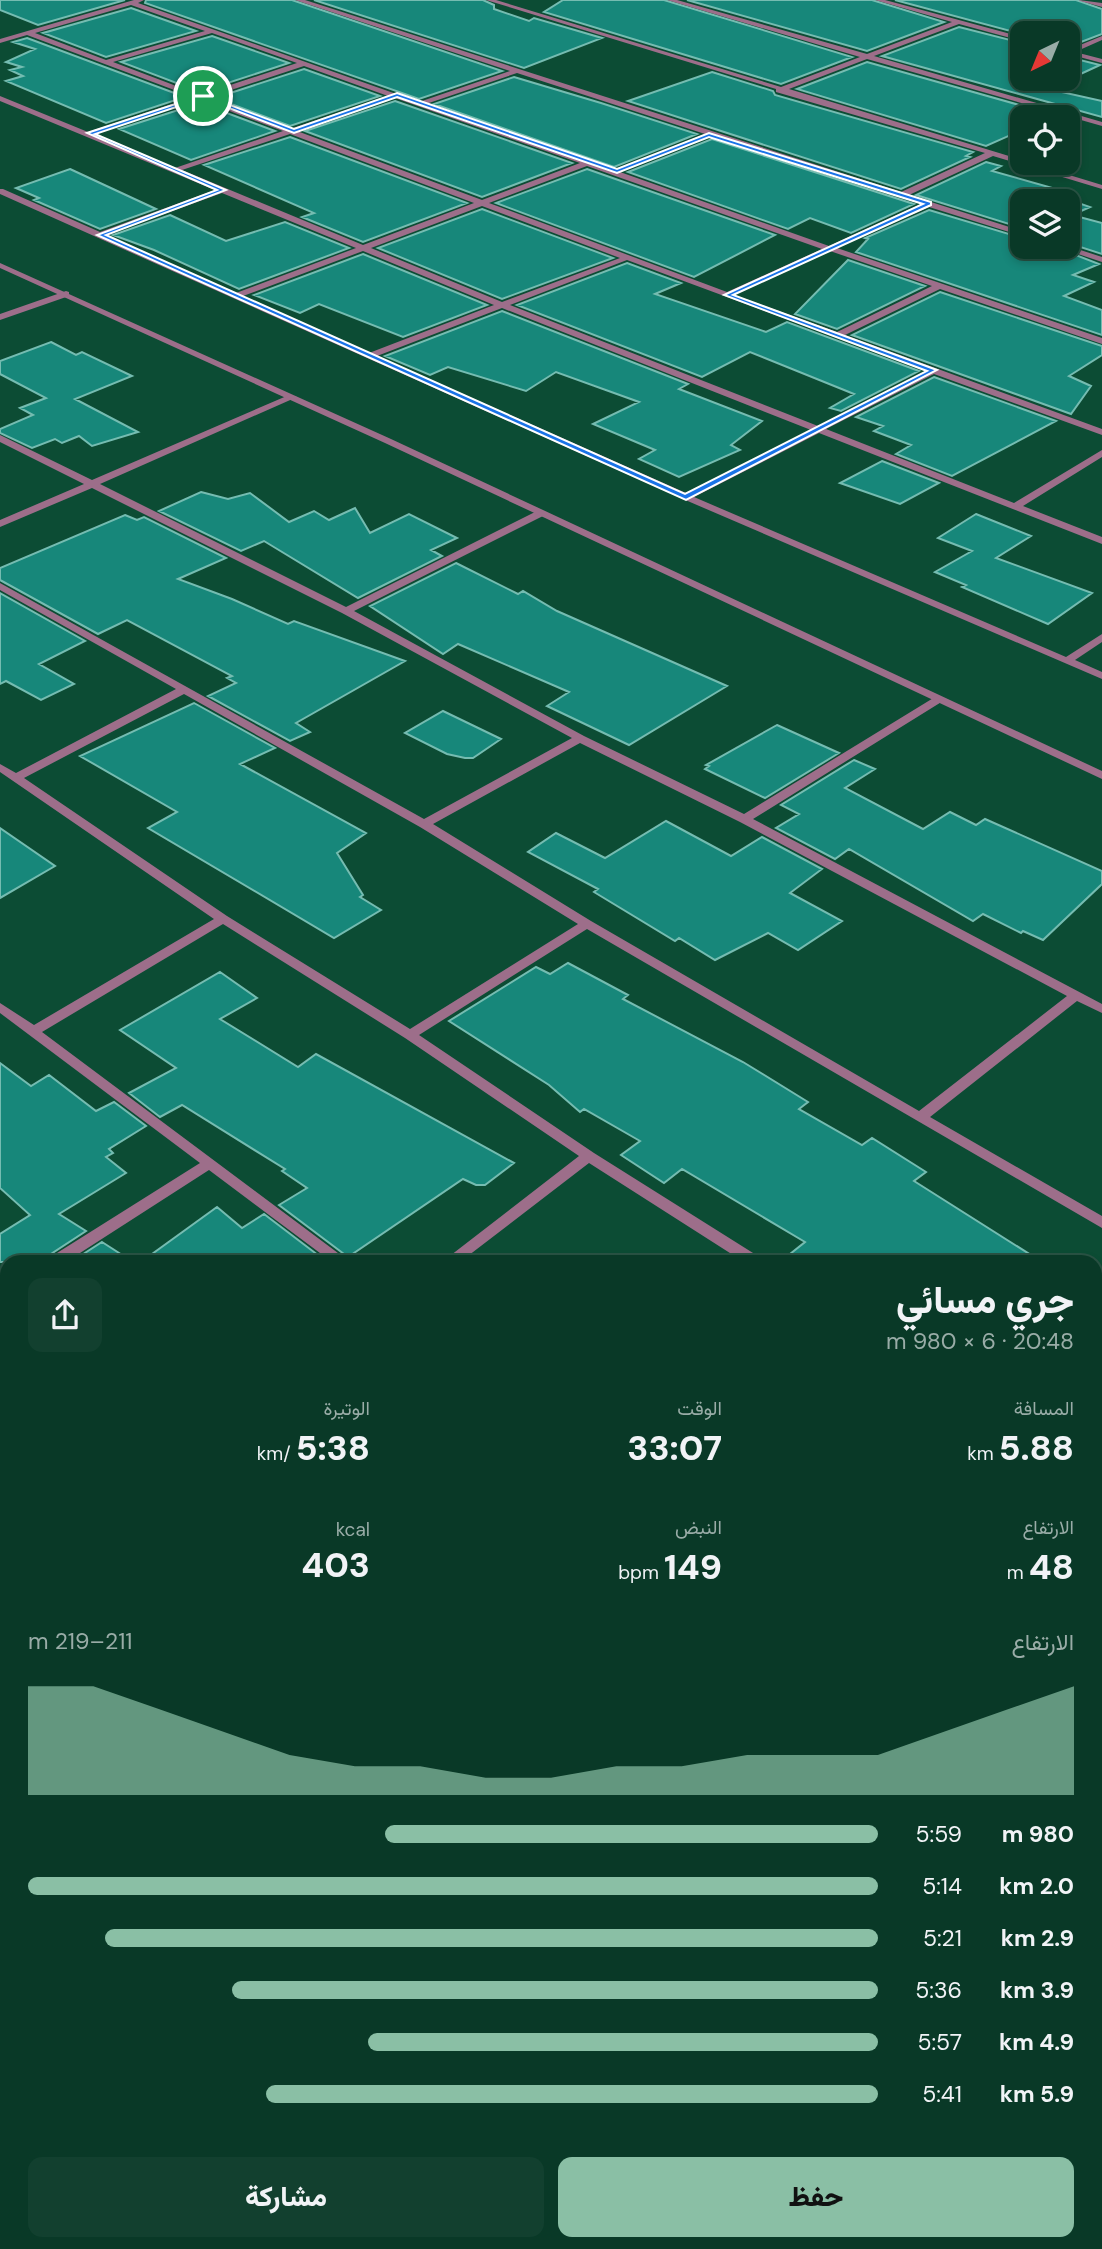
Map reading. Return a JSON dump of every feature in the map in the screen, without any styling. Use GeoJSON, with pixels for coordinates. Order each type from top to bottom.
{"type":"FeatureCollection","features":[{"type":"Feature","properties":{"kind":"street"},"geometry":{"type":"LineString","coordinates":[[0,41],[142,0]]}},
{"type":"Feature","properties":{"kind":"street"},"geometry":{"type":"LineString","coordinates":[[298,0],[1010,230]]}},
{"type":"Feature","properties":{"kind":"street"},"geometry":{"type":"LineString","coordinates":[[489,0],[1010,159]]}},
{"type":"Feature","properties":{"kind":"street"},"geometry":{"type":"LineString","coordinates":[[670,0],[1102,124]]}},
{"type":"Feature","properties":{"kind":"street"},"geometry":{"type":"LineString","coordinates":[[878,0],[1010,36]]}},
{"type":"Feature","properties":{"kind":"street"},"geometry":{"type":"LineString","coordinates":[[1082,0],[1102,5]]}},
{"type":"Feature","properties":{"kind":"street"},"geometry":{"type":"LineString","coordinates":[[132,3],[828,248],[1102,341]]}},
{"type":"Feature","properties":{"kind":"street"},"geometry":{"type":"LineString","coordinates":[[779,90],[958,22]]}},
{"type":"Feature","properties":{"kind":"street"},"geometry":{"type":"LineString","coordinates":[[106,62],[212,31]]}},
{"type":"Feature","properties":{"kind":"street"},"geometry":{"type":"LineString","coordinates":[[28,33],[203,96],[626,258],[1102,432]]}},
{"type":"Feature","properties":{"kind":"street"},"geometry":{"type":"LineString","coordinates":[[1080,47],[1102,38]]}},
{"type":"Feature","properties":{"kind":"street"},"geometry":{"type":"LineString","coordinates":[[1080,55],[1102,61]]}},
{"type":"Feature","properties":{"kind":"street"},"geometry":{"type":"LineString","coordinates":[[89,134],[305,63]]}},
{"type":"Feature","properties":{"kind":"street"},"geometry":{"type":"LineString","coordinates":[[422,103],[517,71]]}},
{"type":"Feature","properties":{"kind":"street"},"geometry":{"type":"LineString","coordinates":[[176,170],[397,95]]}},
{"type":"Feature","properties":{"kind":"street"},"geometry":{"type":"LineString","coordinates":[[0,99],[504,306],[1102,541]]}},
{"type":"Feature","properties":{"kind":"street"},"geometry":{"type":"LineString","coordinates":[[617,172],[709,135]]}},
{"type":"Feature","properties":{"kind":"street"},"geometry":{"type":"LineString","coordinates":[[902,195],[992,153]]}},
{"type":"Feature","properties":{"kind":"street"},"geometry":{"type":"LineString","coordinates":[[239,295],[590,162]]}},
{"type":"Feature","properties":{"kind":"street"},"geometry":{"type":"LineString","coordinates":[[1062,175],[1102,187]]}},
{"type":"Feature","properties":{"kind":"street"},"geometry":{"type":"LineString","coordinates":[[100,235],[222,190]]}},
{"type":"Feature","properties":{"kind":"street"},"geometry":{"type":"LineString","coordinates":[[0,191],[239,295],[686,498],[1102,676]]}},
{"type":"Feature","properties":{"kind":"street"},"geometry":{"type":"LineString","coordinates":[[727,295],[928,204]]}},
{"type":"Feature","properties":{"kind":"street"},"geometry":{"type":"LineString","coordinates":[[1080,253],[1102,260]]}},
{"type":"Feature","properties":{"kind":"street"},"geometry":{"type":"LineString","coordinates":[[371,355],[626,258]]}},
{"type":"Feature","properties":{"kind":"street"},"geometry":{"type":"LineString","coordinates":[[0,265],[292,397],[1102,775]]}},
{"type":"Feature","properties":{"kind":"street"},"geometry":{"type":"LineString","coordinates":[[839,335],[939,286]]}},
{"type":"Feature","properties":{"kind":"street"},"geometry":{"type":"LineString","coordinates":[[0,317],[66,294]]}},
{"type":"Feature","properties":{"kind":"street"},"geometry":{"type":"LineString","coordinates":[[686,498],[933,370]]}},
{"type":"Feature","properties":{"kind":"street"},"geometry":{"type":"LineString","coordinates":[[0,523],[292,397]]}},
{"type":"Feature","properties":{"kind":"street"},"geometry":{"type":"LineString","coordinates":[[0,438],[346,611],[580,738],[744,819],[1102,1009]]}},
{"type":"Feature","properties":{"kind":"street"},"geometry":{"type":"LineString","coordinates":[[1015,507],[1102,453]]}},
{"type":"Feature","properties":{"kind":"street"},"geometry":{"type":"LineString","coordinates":[[346,611],[541,513]]}},
{"type":"Feature","properties":{"kind":"street"},"geometry":{"type":"LineString","coordinates":[[0,586],[424,824],[587,924],[922,1116],[1102,1223]]}},
{"type":"Feature","properties":{"kind":"street"},"geometry":{"type":"LineString","coordinates":[[1067,661],[1102,637]]}},
{"type":"Feature","properties":{"kind":"street"},"geometry":{"type":"LineString","coordinates":[[17,778],[183,690]]}},
{"type":"Feature","properties":{"kind":"street"},"geometry":{"type":"LineString","coordinates":[[744,819],[939,699]]}},
{"type":"Feature","properties":{"kind":"street"},"geometry":{"type":"LineString","coordinates":[[424,824],[580,738]]}},
{"type":"Feature","properties":{"kind":"street"},"geometry":{"type":"LineString","coordinates":[[0,767],[223,919],[410,1035],[589,1156],[746,1255]]}},
{"type":"Feature","properties":{"kind":"street"},"geometry":{"type":"LineString","coordinates":[[34,1031],[223,919]]}},
{"type":"Feature","properties":{"kind":"street"},"geometry":{"type":"LineString","coordinates":[[410,1035],[587,924]]}},
{"type":"Feature","properties":{"kind":"street"},"geometry":{"type":"LineString","coordinates":[[922,1116],[1076,995]]}},
{"type":"Feature","properties":{"kind":"street"},"geometry":{"type":"LineString","coordinates":[[0,1007],[333,1255]]}},
{"type":"Feature","properties":{"kind":"street"},"geometry":{"type":"LineString","coordinates":[[458,1255],[589,1156]]}},
{"type":"Feature","properties":{"kind":"street"},"geometry":{"type":"LineString","coordinates":[[65,1255],[208,1164]]}},
{"type":"Feature","properties":{"kind":"building"},"geometry":{"type":"Polygon","coordinates":[[[0,0],[125,0],[38,25],[0,10],[0,0]]]}},
{"type":"Feature","properties":{"kind":"building"},"geometry":{"type":"Polygon","coordinates":[[[146,0],[292,0],[502,71],[419,99],[145,3],[146,0]]]}},
{"type":"Feature","properties":{"kind":"building"},"geometry":{"type":"Polygon","coordinates":[[[314,0],[483,0],[494,5],[494,9],[529,21],[534,18],[602,38],[524,68],[314,0]]]}},
{"type":"Feature","properties":{"kind":"building"},"geometry":{"type":"Polygon","coordinates":[[[563,0],[664,0],[852,57],[781,84],[544,12],[563,0]]]}},
{"type":"Feature","properties":{"kind":"building"},"geometry":{"type":"Polygon","coordinates":[[[687,0],[872,0],[944,22],[867,51],[687,0]]]}},
{"type":"Feature","properties":{"kind":"building"},"geometry":{"type":"Polygon","coordinates":[[[895,0],[1076,0],[1102,9],[1102,34],[1080,42],[1080,21],[1010,21],[1010,31],[895,0]]]}},
{"type":"Feature","properties":{"kind":"building"},"geometry":{"type":"Polygon","coordinates":[[[131,8],[196,31],[106,57],[43,33],[131,8]]]}},
{"type":"Feature","properties":{"kind":"building"},"geometry":{"type":"Polygon","coordinates":[[[959,27],[1010,40],[1010,91],[1057,91],[1102,101],[1102,117],[1080,111],[1080,105],[1059,105],[882,56],[959,27]]]}},
{"type":"Feature","properties":{"kind":"building"},"geometry":{"type":"Polygon","coordinates":[[[212,36],[289,63],[200,92],[121,62],[212,36]]]}},
{"type":"Feature","properties":{"kind":"building"},"geometry":{"type":"Polygon","coordinates":[[[27,38],[185,97],[106,123],[6,81],[23,76],[10,70],[22,67],[6,62],[35,49],[13,42],[27,38]]]}},
{"type":"Feature","properties":{"kind":"building"},"geometry":{"type":"Polygon","coordinates":[[[1080,60],[1100,65],[1080,74],[1080,60]]]}},
{"type":"Feature","properties":{"kind":"building"},"geometry":{"type":"Polygon","coordinates":[[[867,62],[1019,105],[1010,105],[1010,135],[986,146],[797,89],[867,62]]]}},
{"type":"Feature","properties":{"kind":"building"},"geometry":{"type":"Polygon","coordinates":[[[304,69],[380,96],[290,126],[215,98],[304,69]]]}},
{"type":"Feature","properties":{"kind":"building"},"geometry":{"type":"Polygon","coordinates":[[[712,72],[773,91],[775,95],[973,152],[966,156],[970,157],[901,189],[628,101],[712,72]]]}},
{"type":"Feature","properties":{"kind":"building"},"geometry":{"type":"Polygon","coordinates":[[[514,77],[697,134],[614,167],[434,104],[514,77]]]}},
{"type":"Feature","properties":{"kind":"building"},"geometry":{"type":"Polygon","coordinates":[[[395,101],[572,163],[482,197],[305,131],[395,101]]]}},
{"type":"Feature","properties":{"kind":"building"},"geometry":{"type":"Polygon","coordinates":[[[200,103],[275,131],[191,160],[119,129],[200,103]]]}},
{"type":"Feature","properties":{"kind":"building"},"geometry":{"type":"Polygon","coordinates":[[[290,137],[467,203],[363,242],[302,217],[314,213],[204,165],[290,137]]]}},
{"type":"Feature","properties":{"kind":"building"},"geometry":{"type":"Polygon","coordinates":[[[712,139],[914,204],[851,233],[810,218],[788,229],[628,172],[712,139]]]}},
{"type":"Feature","properties":{"kind":"building"},"geometry":{"type":"Polygon","coordinates":[[[986,162],[1001,166],[992,171],[1056,189],[1010,189],[1010,224],[916,195],[986,162]]]}},
{"type":"Feature","properties":{"kind":"building"},"geometry":{"type":"Polygon","coordinates":[[[70,169],[156,209],[100,229],[34,200],[39,198],[16,188],[70,169]]]}},
{"type":"Feature","properties":{"kind":"building"},"geometry":{"type":"Polygon","coordinates":[[[587,169],[775,235],[694,277],[496,203],[587,169]]]}},
{"type":"Feature","properties":{"kind":"building"},"geometry":{"type":"Polygon","coordinates":[[[1080,204],[1090,207],[1080,211],[1080,204]]]}},
{"type":"Feature","properties":{"kind":"building"},"geometry":{"type":"Polygon","coordinates":[[[482,209],[613,258],[502,299],[378,248],[482,209]]]}},
{"type":"Feature","properties":{"kind":"building"},"geometry":{"type":"Polygon","coordinates":[[[929,210],[1010,234],[1010,259],[1080,259],[1080,257],[1099,264],[1073,275],[1094,282],[1064,296],[1102,310],[1102,335],[856,252],[868,239],[865,238],[929,210]]]}},
{"type":"Feature","properties":{"kind":"building"},"geometry":{"type":"Polygon","coordinates":[[[170,215],[226,241],[285,222],[349,248],[239,289],[154,250],[113,235],[170,215]]]}},
{"type":"Feature","properties":{"kind":"building"},"geometry":{"type":"Polygon","coordinates":[[[1080,217],[1102,223],[1102,254],[1080,247],[1080,217]]]}},
{"type":"Feature","properties":{"kind":"building"},"geometry":{"type":"Polygon","coordinates":[[[363,254],[487,305],[403,337],[319,304],[300,313],[254,295],[363,254]]]}},
{"type":"Feature","properties":{"kind":"building"},"geometry":{"type":"Polygon","coordinates":[[[848,260],[925,286],[837,329],[795,314],[848,260]]]}},
{"type":"Feature","properties":{"kind":"building"},"geometry":{"type":"Polygon","coordinates":[[[627,263],[681,283],[655,294],[766,332],[787,322],[919,371],[841,411],[830,408],[854,394],[750,352],[702,377],[517,305],[627,263]]]}},
{"type":"Feature","properties":{"kind":"building"},"geometry":{"type":"Polygon","coordinates":[[[940,292],[1102,346],[1102,355],[1069,376],[1091,386],[1071,414],[852,335],[940,292]]]}},
{"type":"Feature","properties":{"kind":"building"},"geometry":{"type":"Polygon","coordinates":[[[502,311],[688,384],[679,389],[762,421],[731,445],[740,450],[679,477],[639,459],[655,450],[593,424],[639,402],[556,372],[526,391],[448,367],[430,375],[385,356],[502,311]]]}},
{"type":"Feature","properties":{"kind":"building"},"geometry":{"type":"Polygon","coordinates":[[[51,342],[76,355],[82,352],[132,376],[75,399],[138,432],[92,446],[79,436],[62,443],[55,439],[32,448],[0,433],[0,429],[33,415],[20,408],[46,398],[0,374],[0,361],[51,342]]]}},
{"type":"Feature","properties":{"kind":"building"},"geometry":{"type":"Polygon","coordinates":[[[934,377],[1056,421],[952,476],[896,454],[911,445],[874,431],[883,426],[856,417],[934,377]]]}},
{"type":"Feature","properties":{"kind":"building"},"geometry":{"type":"Polygon","coordinates":[[[882,461],[939,483],[900,504],[840,483],[882,461]]]}},
{"type":"Feature","properties":{"kind":"building"},"geometry":{"type":"Polygon","coordinates":[[[201,492],[228,499],[250,493],[289,522],[314,511],[329,520],[355,508],[370,533],[409,514],[457,538],[431,550],[442,556],[358,598],[264,541],[241,551],[159,511],[201,492]]]}},
{"type":"Feature","properties":{"kind":"building"},"geometry":{"type":"Polygon","coordinates":[[[976,514],[1031,536],[996,558],[1092,593],[1048,624],[962,587],[966,585],[935,572],[972,551],[938,538],[976,514]]]}},
{"type":"Feature","properties":{"kind":"building"},"geometry":{"type":"Polygon","coordinates":[[[125,515],[137,520],[144,517],[226,558],[178,579],[288,624],[294,621],[405,661],[296,723],[310,732],[290,741],[208,696],[236,683],[227,678],[232,676],[127,620],[98,634],[0,580],[0,568],[125,515]]]}},
{"type":"Feature","properties":{"kind":"building"},"geometry":{"type":"Polygon","coordinates":[[[456,563],[518,594],[523,591],[557,611],[727,686],[629,745],[547,706],[569,692],[458,644],[443,654],[370,606],[456,563]]]}},
{"type":"Feature","properties":{"kind":"building"},"geometry":{"type":"Polygon","coordinates":[[[0,593],[85,641],[39,664],[74,684],[41,700],[6,681],[0,684],[0,593]]]}},
{"type":"Feature","properties":{"kind":"building"},"geometry":{"type":"Polygon","coordinates":[[[194,703],[275,748],[240,764],[366,833],[337,853],[363,895],[360,897],[381,910],[334,938],[148,828],[177,812],[80,756],[194,703]]]}},
{"type":"Feature","properties":{"kind":"building"},"geometry":{"type":"Polygon","coordinates":[[[443,711],[501,739],[473,758],[465,758],[447,754],[405,733],[443,711]]]}},
{"type":"Feature","properties":{"kind":"building"},"geometry":{"type":"Polygon","coordinates":[[[777,725],[839,753],[765,798],[705,769],[709,766],[706,765],[777,725]]]}},
{"type":"Feature","properties":{"kind":"building"},"geometry":{"type":"Polygon","coordinates":[[[854,760],[875,769],[845,788],[923,829],[950,812],[976,825],[985,819],[1102,871],[1102,884],[1043,940],[1023,931],[1021,933],[983,914],[973,921],[849,849],[835,859],[776,828],[799,814],[781,805],[854,760]]]}},
{"type":"Feature","properties":{"kind":"building"},"geometry":{"type":"Polygon","coordinates":[[[666,821],[731,856],[762,837],[822,869],[790,893],[842,921],[798,950],[768,933],[715,960],[679,938],[675,941],[594,892],[598,889],[528,852],[556,833],[605,858],[666,821]]]}},
{"type":"Feature","properties":{"kind":"building"},"geometry":{"type":"Polygon","coordinates":[[[0,828],[55,866],[0,898],[0,828]]]}},
{"type":"Feature","properties":{"kind":"building"},"geometry":{"type":"Polygon","coordinates":[[[568,963],[628,995],[623,999],[743,1062],[808,1102],[799,1109],[862,1145],[872,1138],[926,1172],[914,1181],[1031,1255],[789,1255],[805,1242],[682,1169],[664,1183],[621,1155],[640,1141],[584,1109],[580,1112],[549,1085],[449,1021],[536,967],[550,974],[568,963]]]}},
{"type":"Feature","properties":{"kind":"building"},"geometry":{"type":"Polygon","coordinates":[[[220,972],[257,998],[220,1019],[298,1067],[316,1054],[514,1163],[485,1185],[476,1185],[463,1179],[351,1255],[345,1255],[279,1205],[307,1188],[282,1171],[285,1169],[182,1105],[160,1117],[129,1093],[176,1068],[120,1030],[220,972]]]}},
{"type":"Feature","properties":{"kind":"building"},"geometry":{"type":"Polygon","coordinates":[[[0,1063],[31,1086],[49,1075],[96,1111],[114,1102],[146,1126],[109,1149],[113,1153],[106,1157],[126,1173],[59,1214],[86,1231],[50,1255],[0,1255],[0,1234],[30,1215],[0,1188],[0,1063]]]}},
{"type":"Feature","properties":{"kind":"building"},"geometry":{"type":"Polygon","coordinates":[[[217,1207],[242,1228],[264,1214],[318,1255],[151,1255],[217,1207]]]}},
{"type":"Feature","properties":{"kind":"building"},"geometry":{"type":"Polygon","coordinates":[[[102,1242],[122,1255],[82,1255],[102,1242]]]}},
{"type":"Feature","properties":{"kind":"route"},"geometry":{"type":"LineString","coordinates":[[397,95],[617,172],[709,135],[928,204],[727,295],[933,370],[686,498],[239,295],[100,235],[222,190],[89,134],[203,96],[294,131],[397,95]]}}]}
